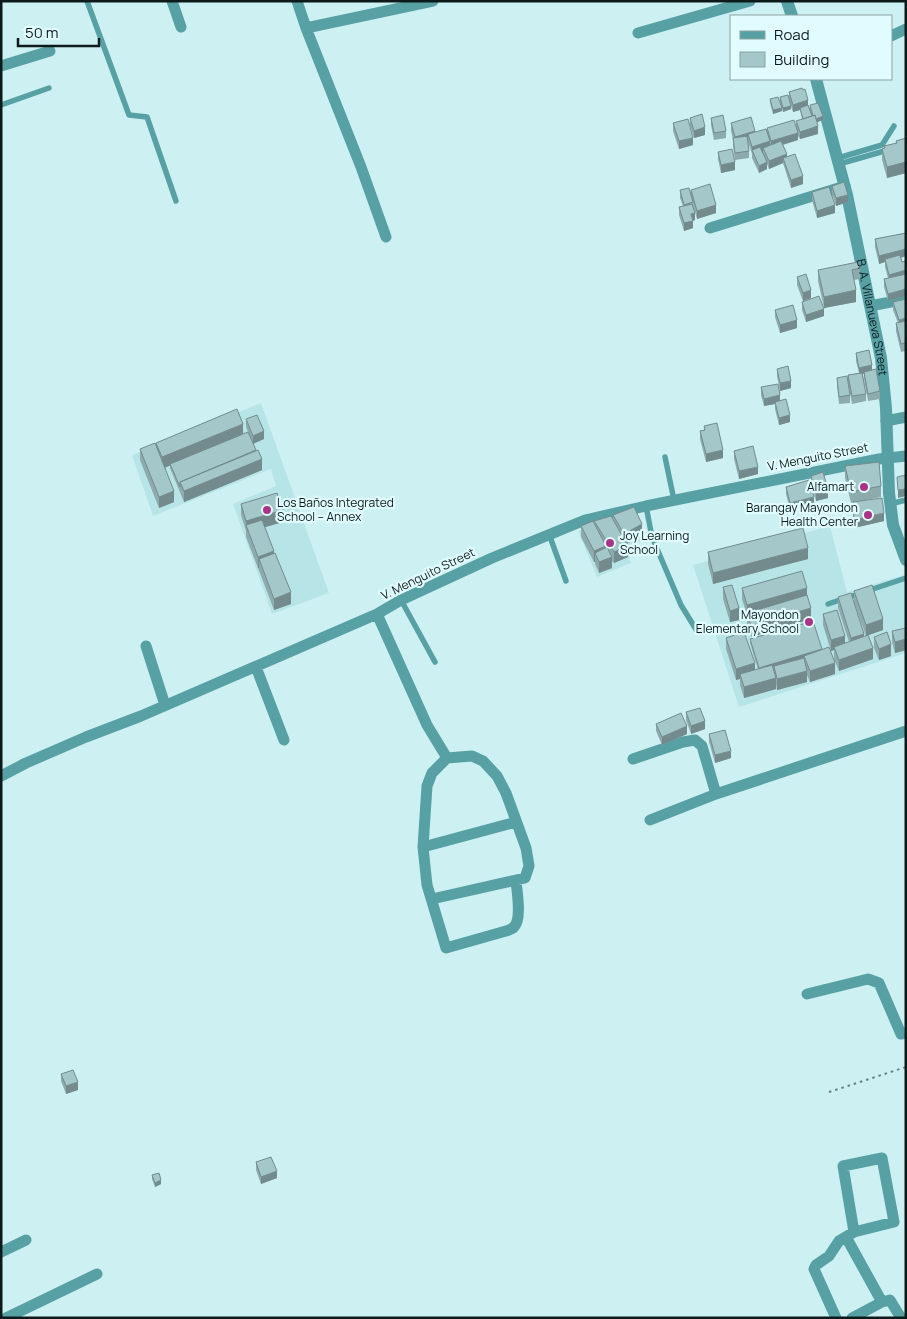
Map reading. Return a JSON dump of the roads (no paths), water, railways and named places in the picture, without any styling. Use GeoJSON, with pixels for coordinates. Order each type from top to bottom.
{"type":"FeatureCollection","features":[{"type":"Feature","properties":{"kind":"street"},"geometry":{"type":"LineString","coordinates":[[172,1],[181,27]]}},
{"type":"Feature","properties":{"kind":"street"},"geometry":{"type":"LineString","coordinates":[[297,1],[386,237]]}},
{"type":"Feature","properties":{"kind":"street"},"geometry":{"type":"LineString","coordinates":[[306,28],[433,1]]}},
{"type":"Feature","properties":{"kind":"street"},"geometry":{"type":"LineString","coordinates":[[638,33],[750,1]]}},
{"type":"Feature","properties":{"kind":"street"},"geometry":{"type":"LineString","coordinates":[[786,1],[792,15]]}},
{"type":"Feature","properties":{"kind":"street"},"geometry":{"type":"LineString","coordinates":[[892,36],[906,30]]}},
{"type":"Feature","properties":{"kind":"street"},"geometry":{"type":"LineString","coordinates":[[1,66],[50,51]]}},
{"type":"Feature","properties":{"kind":"street","name":"B. A. Villanueva Street"},"geometry":{"type":"LineString","coordinates":[[816,80],[845,186],[881,358],[890,504],[893,525],[906,560]]}},
{"type":"Feature","properties":{"kind":"street"},"geometry":{"type":"LineString","coordinates":[[710,228],[845,186]]}},
{"type":"Feature","properties":{"kind":"street"},"geometry":{"type":"LineString","coordinates":[[870,306],[906,299]]}},
{"type":"Feature","properties":{"kind":"street"},"geometry":{"type":"LineString","coordinates":[[886,421],[906,417]]}},
{"type":"Feature","properties":{"kind":"street","name":"V. Menguito Street"},"geometry":{"type":"LineString","coordinates":[[1,776],[86,736],[256,667],[377,614],[401,600],[584,520],[674,500],[887,458],[906,456]]}},
{"type":"Feature","properties":{"kind":"street"},"geometry":{"type":"LineString","coordinates":[[377,614],[427,725],[447,758]]}},
{"type":"Feature","properties":{"kind":"street"},"geometry":{"type":"LineString","coordinates":[[146,646],[165,705]]}},
{"type":"Feature","properties":{"kind":"street"},"geometry":{"type":"LineString","coordinates":[[256,667],[284,740]]}},
{"type":"Feature","properties":{"kind":"street"},"geometry":{"type":"LineString","coordinates":[[650,820],[716,794],[906,731]]}},
{"type":"Feature","properties":{"kind":"street"},"geometry":{"type":"LineString","coordinates":[[633,759],[683,742],[695,740],[702,746],[716,794]]}},
{"type":"Feature","properties":{"kind":"street"},"geometry":{"type":"LineString","coordinates":[[432,899],[525,878],[529,866],[526,848],[506,793],[490,766],[472,756],[447,758],[432,773],[427,786],[423,847],[427,885],[446,948],[506,931],[514,926],[518,921],[516,881]]}},
{"type":"Feature","properties":{"kind":"street"},"geometry":{"type":"LineString","coordinates":[[423,847],[516,822]]}},
{"type":"Feature","properties":{"kind":"street"},"geometry":{"type":"LineString","coordinates":[[807,994],[868,979],[879,983],[901,1034],[906,1033]]}},
{"type":"Feature","properties":{"kind":"street"},"geometry":{"type":"LineString","coordinates":[[836,1318],[814,1269],[816,1265],[829,1256],[839,1241],[850,1235],[894,1222],[882,1158],[843,1166],[850,1235],[882,1302]]}},
{"type":"Feature","properties":{"kind":"street"},"geometry":{"type":"LineString","coordinates":[[1,1252],[26,1240]]}},
{"type":"Feature","properties":{"kind":"street"},"geometry":{"type":"LineString","coordinates":[[6,1318],[97,1274]]}},
{"type":"Feature","properties":{"kind":"street"},"geometry":{"type":"LineString","coordinates":[[854,1317],[882,1302],[890,1300],[901,1318]]}},
{"type":"Feature","properties":{"kind":"lane"},"geometry":{"type":"LineString","coordinates":[[87,1],[129,115],[147,117],[176,201]]}},
{"type":"Feature","properties":{"kind":"lane"},"geometry":{"type":"LineString","coordinates":[[1,105],[49,88]]}},
{"type":"Feature","properties":{"kind":"lane"},"geometry":{"type":"LineString","coordinates":[[839,161],[882,145],[894,126]]}},
{"type":"Feature","properties":{"kind":"lane"},"geometry":{"type":"LineString","coordinates":[[839,161],[896,148]]}},
{"type":"Feature","properties":{"kind":"lane"},"geometry":{"type":"LineString","coordinates":[[665,457],[674,500]]}},
{"type":"Feature","properties":{"kind":"lane"},"geometry":{"type":"LineString","coordinates":[[890,504],[906,500]]}},
{"type":"Feature","properties":{"kind":"lane"},"geometry":{"type":"LineString","coordinates":[[646,506],[652,537],[681,605],[697,632]]}},
{"type":"Feature","properties":{"kind":"lane"},"geometry":{"type":"LineString","coordinates":[[549,534],[566,581]]}},
{"type":"Feature","properties":{"kind":"lane"},"geometry":{"type":"LineString","coordinates":[[828,604],[906,578]]}},
{"type":"Feature","properties":{"kind":"lane"},"geometry":{"type":"LineString","coordinates":[[401,600],[435,662]]}},
{"type":"Feature","properties":{"kind":"place","name":"Alfamart"},"geometry":{"type":"Point","coordinates":[864,487]}},
{"type":"Feature","properties":{"kind":"place","name":"Los Baños Integrated School – Annex"},"geometry":{"type":"Point","coordinates":[267,510]}},
{"type":"Feature","properties":{"kind":"place","name":"Barangay Mayondon Health Center"},"geometry":{"type":"Point","coordinates":[868,515]}},
{"type":"Feature","properties":{"kind":"place","name":"Joy Learning School"},"geometry":{"type":"Point","coordinates":[610,543]}},
{"type":"Feature","properties":{"kind":"place","name":"Mayondon Elementary School"},"geometry":{"type":"Point","coordinates":[809,622]}}]}
